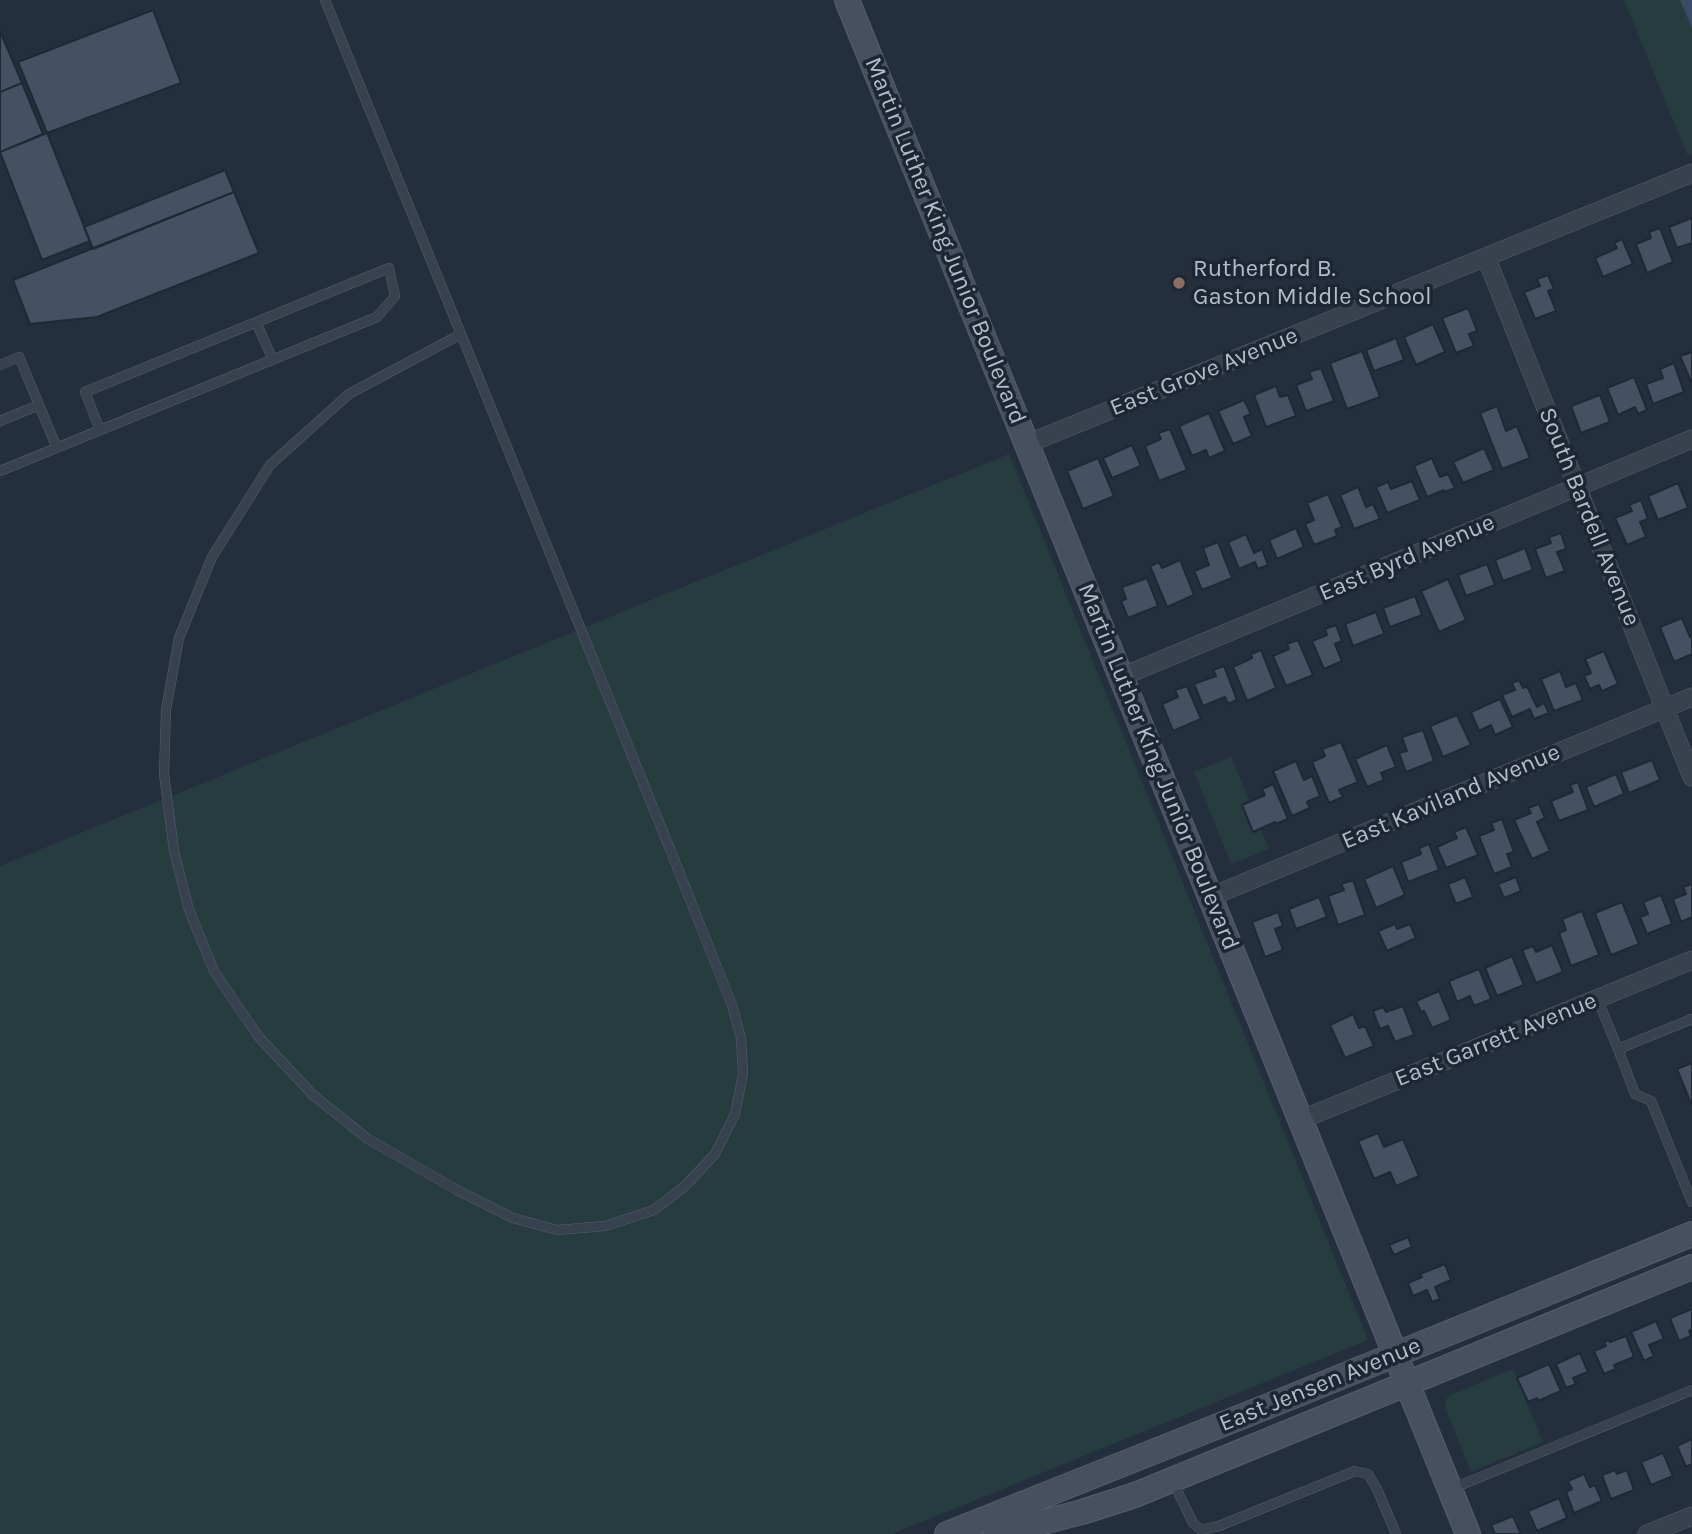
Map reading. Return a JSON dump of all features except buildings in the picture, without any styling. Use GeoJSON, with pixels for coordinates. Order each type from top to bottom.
{"type":"FeatureCollection","features":[{"type":"Feature","properties":{"kind":"street","name":"Martin Luther King Junior Boulevard"},"geometry":{"type":"LineString","coordinates":[[847,0],[1468,1534]]}},
{"type":"Feature","properties":{"kind":"street","name":"East Grove Avenue"},"geometry":{"type":"LineString","coordinates":[[1027,444],[1692,173]]}},
{"type":"Feature","properties":{"kind":"street","name":"South Bardell Avenue"},"geometry":{"type":"LineString","coordinates":[[1486,257],[1692,777]]}},
{"type":"Feature","properties":{"kind":"street","name":"East Byrd Avenue"},"geometry":{"type":"LineString","coordinates":[[1121,677],[1692,439]]}},
{"type":"Feature","properties":{"kind":"street","name":"East Kaviland Avenue"},"geometry":{"type":"LineString","coordinates":[[1210,897],[1692,697]]}},
{"type":"Feature","properties":{"kind":"street","name":"East Garrett Avenue"},"geometry":{"type":"LineString","coordinates":[[1300,1120],[1692,960]]}},
{"type":"Feature","properties":{"kind":"street","name":"East Jensen Avenue"},"geometry":{"type":"LineString","coordinates":[[947,1534],[1692,1234]]}},
{"type":"Feature","properties":{"kind":"street","name":"East Jensen Avenue"},"geometry":{"type":"LineString","coordinates":[[996,1534],[1113,1502],[1172,1481],[1692,1267]]}},
{"type":"Feature","properties":{"kind":"street"},"geometry":{"type":"LineString","coordinates":[[1647,1534],[1692,1516]]}},
{"type":"Feature","properties":{"kind":"lane"},"geometry":{"type":"LineString","coordinates":[[325,0],[461,334],[702,929],[732,1005],[741,1038],[743,1074],[734,1114],[715,1154],[685,1186],[654,1210],[605,1226],[558,1230],[513,1218],[457,1190],[368,1139],[313,1095],[258,1035],[214,971],[189,910],[174,851],[164,774],[166,710],[179,638],[212,557],[270,465],[349,394],[461,334]]}},
{"type":"Feature","properties":{"kind":"lane"},"geometry":{"type":"LineString","coordinates":[[0,471],[377,317],[395,296],[389,268],[85,392],[100,430]]}},
{"type":"Feature","properties":{"kind":"lane"},"geometry":{"type":"LineString","coordinates":[[256,322],[273,360]]}},
{"type":"Feature","properties":{"kind":"lane"},"geometry":{"type":"LineString","coordinates":[[0,365],[19,357],[57,448]]}},
{"type":"Feature","properties":{"kind":"lane"},"geometry":{"type":"LineString","coordinates":[[0,421],[39,405]]}},
{"type":"Feature","properties":{"kind":"lane"},"geometry":{"type":"LineString","coordinates":[[1597,998],[1635,1094],[1651,1101],[1692,1202]]}},
{"type":"Feature","properties":{"kind":"lane"},"geometry":{"type":"LineString","coordinates":[[1618,1049],[1692,1019]]}},
{"type":"Feature","properties":{"kind":"lane"},"geometry":{"type":"LineString","coordinates":[[1450,1489],[1692,1390]]}},
{"type":"Feature","properties":{"kind":"lane"},"geometry":{"type":"LineString","coordinates":[[1172,1481],[1193,1523],[1201,1530],[1219,1526],[1355,1471],[1368,1474],[1396,1534]]}},
{"type":"Feature","properties":{"kind":"green space"},"geometry":{"type":"Polygon","coordinates":[[[1624,0],[1692,0],[1692,154],[1688,156],[1624,0]]]}},
{"type":"Feature","properties":{"kind":"green space"},"geometry":{"type":"Polygon","coordinates":[[[1009,454],[1368,1340],[892,1534],[0,1534],[0,866],[1009,454]]]}},
{"type":"Feature","properties":{"kind":"green space"},"geometry":{"type":"Polygon","coordinates":[[[1231,757],[1269,849],[1231,864],[1194,772],[1231,757]]]}},
{"type":"Feature","properties":{"kind":"green space"},"geometry":{"type":"Polygon","coordinates":[[[1513,1369],[1543,1442],[1471,1472],[1445,1407],[1446,1399],[1452,1394],[1513,1369]]]}},
{"type":"Feature","properties":{"kind":"water"},"geometry":{"type":"Polygon","coordinates":[[[1680,0],[1692,0],[1692,28],[1680,0]]]}},
{"type":"Feature","properties":{"kind":"place","name":"Rutherford B. Gaston Middle School"},"geometry":{"type":"Point","coordinates":[1179,283]}}]}
